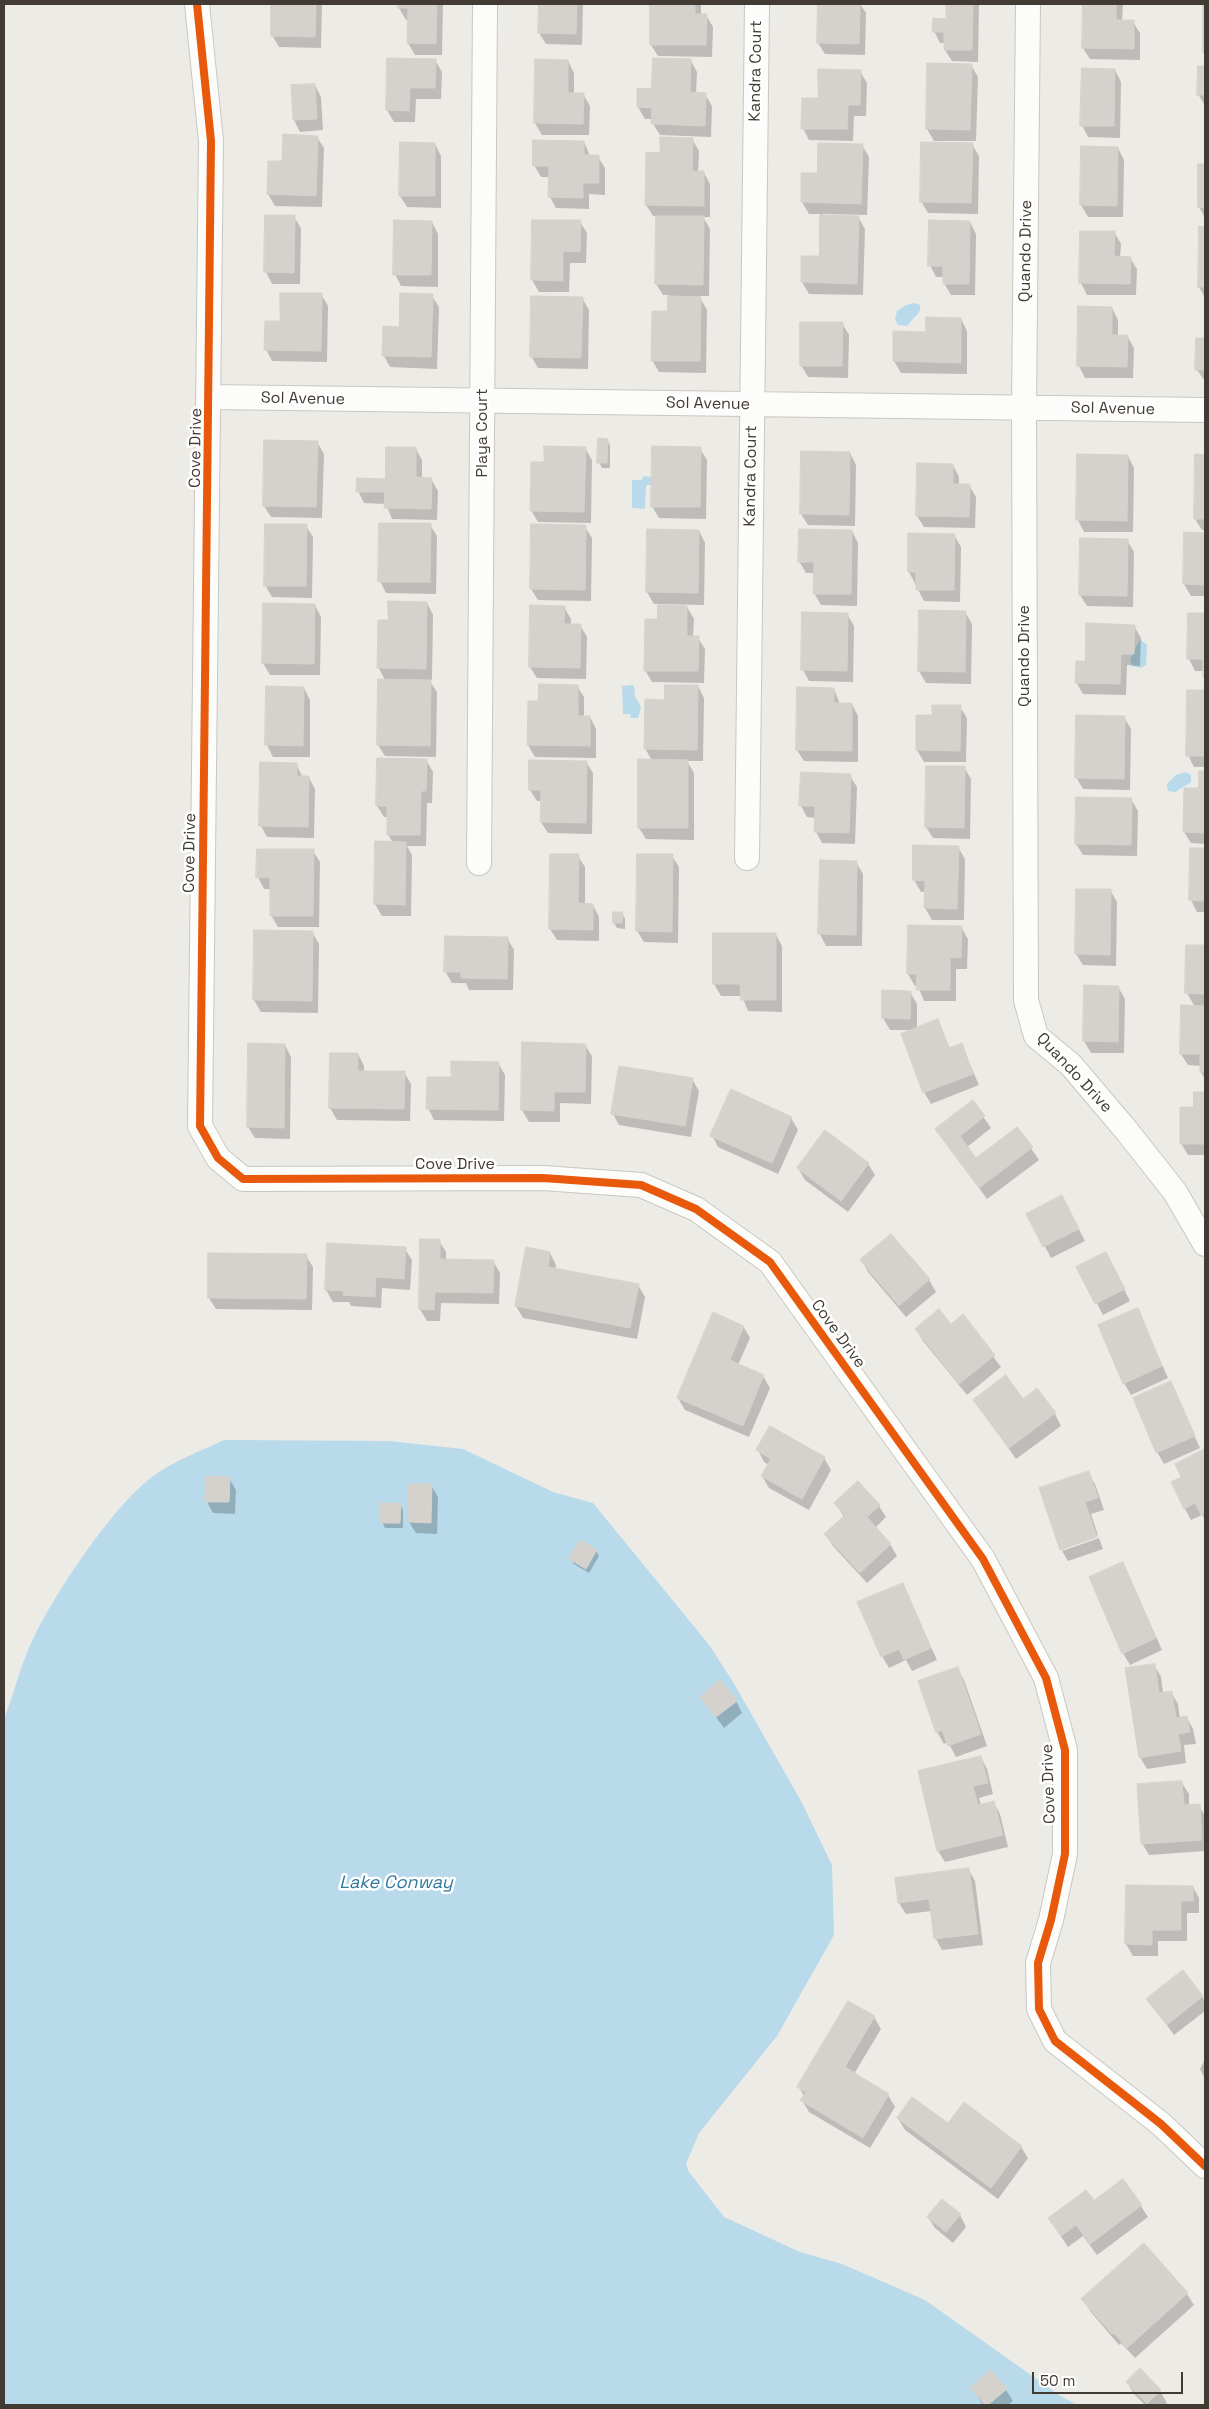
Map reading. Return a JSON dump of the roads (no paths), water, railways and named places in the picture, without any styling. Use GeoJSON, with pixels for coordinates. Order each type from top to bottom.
{"type":"FeatureCollection","features":[{"type":"Feature","properties":{"kind":"street","name":"Cove Drive"},"geometry":{"type":"LineString","coordinates":[[197,4],[211,142],[210,397],[200,1126],[218,1158],[243,1179],[543,1178],[641,1185],[696,1209],[770,1262],[984,1559],[1046,1678],[1065,1750],[1065,1854],[1051,1920],[1038,1963],[1038,2009],[1056,2041],[1161,2124],[1205,2166]]}},
{"type":"Feature","properties":{"kind":"street","name":"Playa Court"},"geometry":{"type":"LineString","coordinates":[[479,863],[485,4]]}},
{"type":"Feature","properties":{"kind":"street","name":"Kandra Court"},"geometry":{"type":"LineString","coordinates":[[747,858],[757,4]]}},
{"type":"Feature","properties":{"kind":"street","name":"Quando Drive"},"geometry":{"type":"LineString","coordinates":[[1028,4],[1024,408],[1026,1000],[1036,1036],[1071,1065],[1126,1130],[1175,1192],[1205,1244]]}},
{"type":"Feature","properties":{"kind":"street","name":"Sol Avenue"},"geometry":{"type":"LineString","coordinates":[[210,397],[1205,410]]}},
{"type":"Feature","properties":{"kind":"water"},"geometry":{"type":"Polygon","coordinates":[[[915,303],[920,305],[920,311],[907,326],[898,325],[895,320],[897,311],[906,305],[915,303]]]}},
{"type":"Feature","properties":{"kind":"water"},"geometry":{"type":"Polygon","coordinates":[[[643,476],[652,477],[652,485],[646,485],[645,509],[632,508],[632,480],[642,480],[643,476]]]}},
{"type":"Feature","properties":{"kind":"water"},"geometry":{"type":"Polygon","coordinates":[[[1141,640],[1147,645],[1146,665],[1141,668],[1132,666],[1130,661],[1141,640]]]}},
{"type":"Feature","properties":{"kind":"water"},"geometry":{"type":"Polygon","coordinates":[[[633,685],[635,689],[634,694],[641,707],[638,718],[631,718],[630,714],[623,714],[622,686],[633,685]]]}},
{"type":"Feature","properties":{"kind":"water"},"geometry":{"type":"Polygon","coordinates":[[[1185,772],[1191,775],[1191,782],[1175,792],[1168,791],[1167,784],[1176,775],[1185,772]]]}},
{"type":"Feature","properties":{"kind":"water","name":"Lake Conway"},"geometry":{"type":"Polygon","coordinates":[[[224,1440],[389,1441],[463,1449],[553,1492],[593,1503],[710,1646],[733,1682],[801,1801],[832,1865],[834,1935],[777,2036],[699,2133],[686,2164],[689,2172],[724,2217],[800,2252],[842,2264],[925,2300],[1062,2397],[1078,2405],[4,2405],[5,1717],[26,1655],[45,1616],[73,1571],[108,1523],[125,1502],[159,1472],[224,1440]]]}}]}
